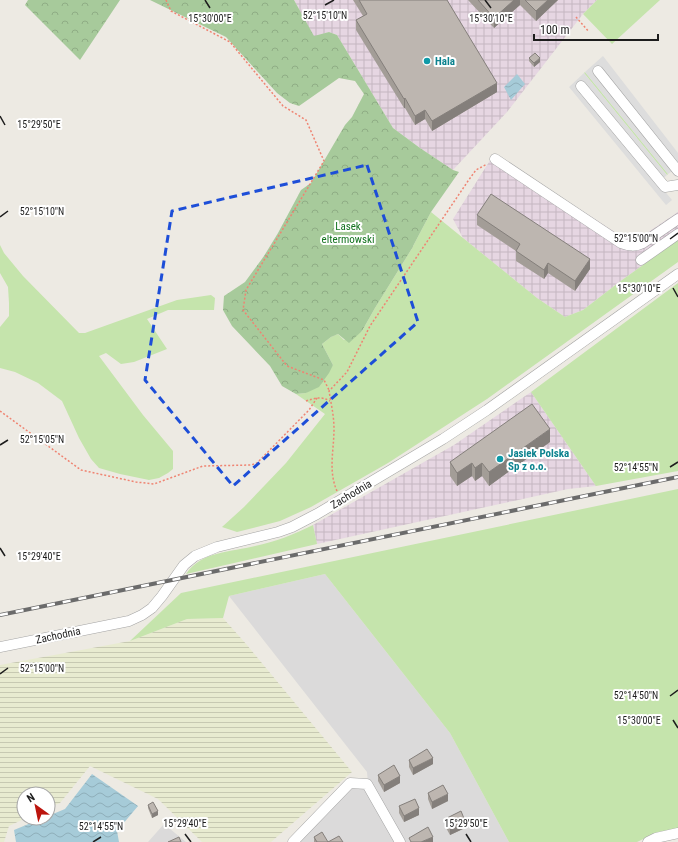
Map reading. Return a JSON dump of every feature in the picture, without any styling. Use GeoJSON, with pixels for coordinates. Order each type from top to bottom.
{"type":"FeatureCollection","features":[{"type":"Feature","properties":{"kind":"street"},"geometry":{"type":"LineString","coordinates":[[598,71],[678,171]]}},
{"type":"Feature","properties":{"kind":"street"},"geometry":{"type":"LineString","coordinates":[[581,86],[665,187],[678,185]]}},
{"type":"Feature","properties":{"kind":"street"},"geometry":{"type":"LineString","coordinates":[[495,159],[621,243],[628,246],[637,246],[644,243],[678,219]]}},
{"type":"Feature","properties":{"kind":"street"},"geometry":{"type":"LineString","coordinates":[[641,260],[678,234]]}},
{"type":"Feature","properties":{"kind":"street","name":"Zachodnia"},"geometry":{"type":"LineString","coordinates":[[0,647],[129,621],[138,617],[152,608],[184,565],[201,552],[265,536],[292,527],[342,500],[443,439],[487,410],[678,274]]}},
{"type":"Feature","properties":{"kind":"street"},"geometry":{"type":"LineString","coordinates":[[293,842],[350,783],[367,784],[400,842]]}},
{"type":"Feature","properties":{"kind":"street"},"geometry":{"type":"LineString","coordinates":[[648,842],[656,838],[678,833]]}},
{"type":"Feature","properties":{"kind":"path"},"geometry":{"type":"LineString","coordinates":[[166,0],[172,11],[230,42],[282,106],[306,120],[324,161],[246,290],[243,310],[287,366],[324,380],[329,390]]}},
{"type":"Feature","properties":{"kind":"path"},"geometry":{"type":"LineString","coordinates":[[576,18],[590,32]]}},
{"type":"Feature","properties":{"kind":"path"},"geometry":{"type":"LineString","coordinates":[[342,500],[334,485],[332,477],[331,466],[334,427],[329,391],[347,372],[370,326],[476,170],[495,159]]}},
{"type":"Feature","properties":{"kind":"path"},"geometry":{"type":"LineString","coordinates":[[306,401],[317,398],[325,398],[331,402]]}},
{"type":"Feature","properties":{"kind":"path"},"geometry":{"type":"LineString","coordinates":[[0,411],[81,470],[136,482],[154,484],[203,466],[251,465],[257,463],[309,410],[317,398]]}},
{"type":"Feature","properties":{"kind":"highlighted area"},"geometry":{"type":"Polygon","coordinates":[[[367,165],[418,322],[233,486],[145,380],[172,211],[367,165]]]}},
{"type":"Feature","properties":{"kind":"shaded area"},"geometry":{"type":"Polygon","coordinates":[[[294,0],[597,0],[583,14],[507,112],[453,170],[393,128],[337,35],[329,32],[314,37],[294,0]]]}},
{"type":"Feature","properties":{"kind":"shaded area"},"geometry":{"type":"Polygon","coordinates":[[[603,56],[678,153],[678,167],[668,174],[585,72],[603,56]]]}},
{"type":"Feature","properties":{"kind":"shaded area"},"geometry":{"type":"Polygon","coordinates":[[[584,73],[667,175],[658,183],[672,200],[666,205],[569,87],[584,73]]]}},
{"type":"Feature","properties":{"kind":"shaded area"},"geometry":{"type":"Polygon","coordinates":[[[494,154],[624,238],[641,237],[678,212],[678,240],[583,310],[565,317],[537,298],[463,238],[453,219],[494,154]]]}},
{"type":"Feature","properties":{"kind":"shaded area"},"geometry":{"type":"Polygon","coordinates":[[[531,392],[596,486],[568,489],[317,544],[313,525],[454,445],[531,392]]]}},
{"type":"Feature","properties":{"kind":"shaded area"},"geometry":{"type":"Polygon","coordinates":[[[325,574],[450,733],[509,842],[297,842],[352,788],[368,783],[367,772],[229,596],[325,574]]]}},
{"type":"Feature","properties":{"kind":"shaded area"},"geometry":{"type":"Polygon","coordinates":[[[164,824],[186,842],[148,842],[164,824]]]}},
{"type":"Feature","properties":{"kind":"green space"},"geometry":{"type":"Polygon","coordinates":[[[28,0],[120,0],[80,60],[25,5],[28,0]]]}},
{"type":"Feature","properties":{"kind":"green space","name":"Lasek eltermowski"},"geometry":{"type":"Polygon","coordinates":[[[150,0],[294,0],[314,36],[329,32],[337,35],[393,128],[453,170],[459,172],[431,212],[411,250],[362,331],[349,343],[338,334],[322,344],[333,365],[319,387],[306,393],[296,394],[282,386],[270,366],[232,326],[223,310],[224,296],[245,282],[264,256],[301,190],[311,183],[345,125],[352,117],[364,94],[355,81],[339,78],[299,106],[290,103],[277,93],[226,37],[150,0]]]}},
{"type":"Feature","properties":{"kind":"green space"},"geometry":{"type":"Polygon","coordinates":[[[597,0],[660,0],[612,44],[583,14],[597,0]]]}},
{"type":"Feature","properties":{"kind":"green space"},"geometry":{"type":"Polygon","coordinates":[[[585,72],[668,174],[667,175],[584,73],[585,72]]]}},
{"type":"Feature","properties":{"kind":"green space"},"geometry":{"type":"Polygon","coordinates":[[[431,212],[537,298],[565,317],[583,310],[678,240],[678,262],[487,399],[388,463],[311,507],[280,521],[237,532],[222,527],[244,507],[286,463],[325,414],[296,394],[306,393],[333,365],[322,344],[338,334],[344,340],[362,331],[411,250],[431,212]]]}},
{"type":"Feature","properties":{"kind":"green space"},"geometry":{"type":"Polygon","coordinates":[[[0,245],[4,253],[23,276],[79,333],[85,333],[177,300],[211,295],[215,298],[214,310],[168,310],[147,319],[167,349],[134,362],[121,364],[106,353],[99,356],[143,415],[173,451],[173,469],[168,473],[159,478],[149,480],[99,468],[91,459],[79,438],[62,401],[38,383],[15,372],[0,368],[0,327],[9,316],[9,303],[8,287],[0,273],[0,245]]]}},
{"type":"Feature","properties":{"kind":"green space"},"geometry":{"type":"Polygon","coordinates":[[[678,283],[678,471],[596,486],[531,392],[678,283]]]}},
{"type":"Feature","properties":{"kind":"green space"},"geometry":{"type":"Polygon","coordinates":[[[678,489],[678,829],[658,832],[637,842],[509,842],[450,733],[325,574],[229,596],[223,618],[187,619],[130,641],[181,593],[678,489]]]}},
{"type":"Feature","properties":{"kind":"green space"},"geometry":{"type":"Polygon","coordinates":[[[313,525],[317,544],[186,574],[192,566],[208,557],[227,551],[270,542],[292,535],[313,525]]]}},
{"type":"Feature","properties":{"kind":"green space"},"geometry":{"type":"Polygon","coordinates":[[[223,618],[352,772],[271,842],[202,842],[158,799],[90,766],[60,803],[56,805],[56,786],[16,786],[16,823],[9,826],[4,842],[0,842],[0,665],[130,641],[187,619],[223,618]]]}},
{"type":"Feature","properties":{"kind":"water"},"geometry":{"type":"Polygon","coordinates":[[[517,74],[525,84],[511,100],[504,87],[517,74]]]}},
{"type":"Feature","properties":{"kind":"water"},"geometry":{"type":"Polygon","coordinates":[[[92,774],[138,806],[117,831],[119,842],[16,842],[14,830],[24,826],[56,826],[56,813],[65,809],[92,774]]]}},
{"type":"Feature","properties":{"kind":"building","name":"Hala"},"geometry":{"type":"Polygon","coordinates":[[[359,0],[447,0],[497,83],[432,121],[425,110],[415,116],[356,20],[367,14],[359,0]]]}},
{"type":"Feature","properties":{"kind":"building"},"geometry":{"type":"Polygon","coordinates":[[[478,0],[514,0],[494,18],[478,0]]]}},
{"type":"Feature","properties":{"kind":"building"},"geometry":{"type":"Polygon","coordinates":[[[525,0],[548,0],[536,11],[525,0]]]}},
{"type":"Feature","properties":{"kind":"building"},"geometry":{"type":"Polygon","coordinates":[[[535,53],[540,58],[534,63],[529,58],[535,53]]]}},
{"type":"Feature","properties":{"kind":"building"},"geometry":{"type":"Polygon","coordinates":[[[491,194],[590,259],[575,281],[548,263],[544,270],[516,251],[520,244],[477,215],[491,194]]]}},
{"type":"Feature","properties":{"kind":"building"},"geometry":{"type":"Polygon","coordinates":[[[532,404],[550,429],[489,472],[482,463],[475,468],[472,463],[457,473],[450,462],[532,404]]]}},
{"type":"Feature","properties":{"kind":"building"},"geometry":{"type":"Polygon","coordinates":[[[427,749],[433,758],[413,768],[409,760],[427,749]]]}},
{"type":"Feature","properties":{"kind":"building"},"geometry":{"type":"Polygon","coordinates":[[[394,765],[400,776],[384,785],[378,775],[394,765]]]}},
{"type":"Feature","properties":{"kind":"building"},"geometry":{"type":"Polygon","coordinates":[[[443,785],[448,794],[432,802],[428,793],[443,785]]]}},
{"type":"Feature","properties":{"kind":"building"},"geometry":{"type":"Polygon","coordinates":[[[415,799],[419,808],[404,816],[399,806],[415,799]]]}},
{"type":"Feature","properties":{"kind":"building"},"geometry":{"type":"Polygon","coordinates":[[[153,802],[158,811],[152,814],[148,805],[153,802]]]}},
{"type":"Feature","properties":{"kind":"building"},"geometry":{"type":"Polygon","coordinates":[[[461,811],[465,821],[450,828],[445,819],[461,811]]]}},
{"type":"Feature","properties":{"kind":"building"},"geometry":{"type":"Polygon","coordinates":[[[428,827],[433,837],[421,842],[411,842],[409,838],[428,827]]]}},
{"type":"Feature","properties":{"kind":"building"},"geometry":{"type":"Polygon","coordinates":[[[322,832],[328,842],[317,842],[314,837],[322,832]]]}},
{"type":"Feature","properties":{"kind":"building"},"geometry":{"type":"Polygon","coordinates":[[[339,836],[343,842],[328,842],[339,836]]]}},
{"type":"Feature","properties":{"kind":"building"},"geometry":{"type":"Polygon","coordinates":[[[179,837],[181,842],[168,842],[179,837]]]}},
{"type":"Feature","properties":{"kind":"railway"},"geometry":{"type":"LineString","coordinates":[[0,615],[678,477]]}},
{"type":"Feature","properties":{"kind":"place","name":"Hala"},"geometry":{"type":"Point","coordinates":[427,61]}},
{"type":"Feature","properties":{"kind":"place","name":"Jasiek Polska Sp z o.o."},"geometry":{"type":"Point","coordinates":[500,459]}}]}
